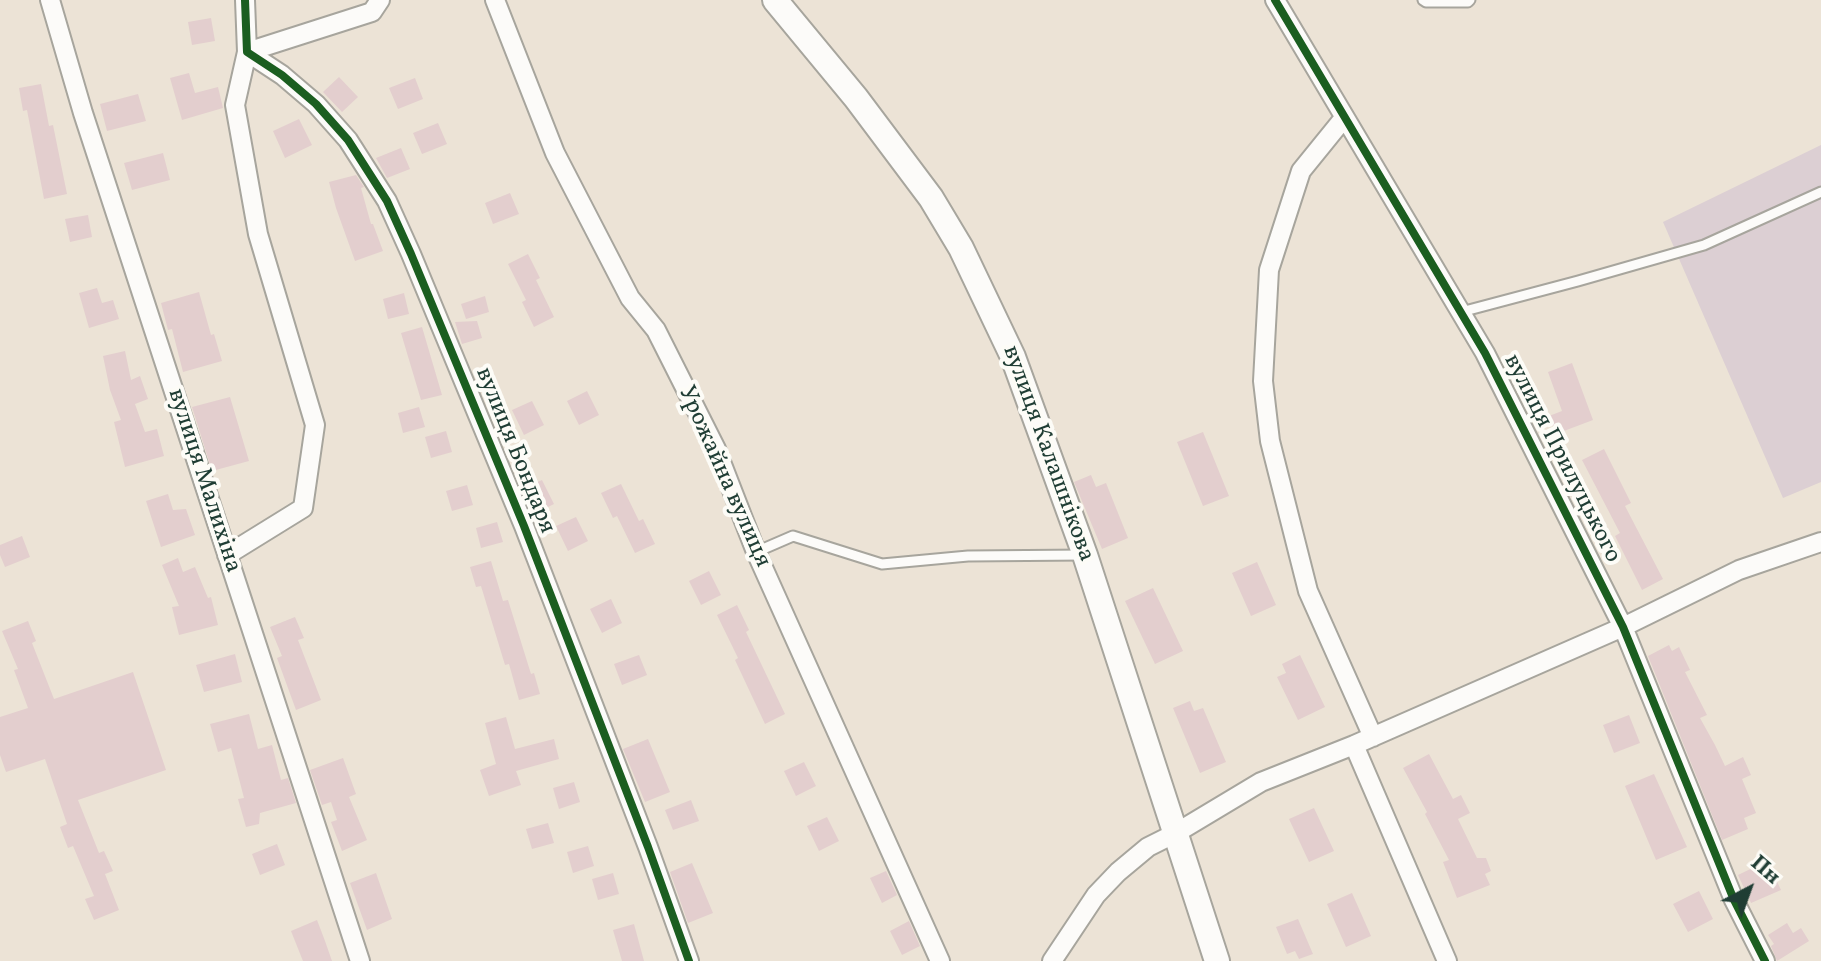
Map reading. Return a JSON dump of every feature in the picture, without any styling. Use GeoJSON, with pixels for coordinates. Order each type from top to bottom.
{"type":"FeatureCollection","features":[{"type":"Feature","properties":{"kind":"street","name":"вулиця Малихіна"},"geometry":{"type":"LineString","coordinates":[[50,0],[83,113],[360,961]]}},
{"type":"Feature","properties":{"kind":"street"},"geometry":{"type":"LineString","coordinates":[[227,555],[303,508],[315,425],[258,234],[235,105],[247,52],[245,0]]}},
{"type":"Feature","properties":{"kind":"street"},"geometry":{"type":"LineString","coordinates":[[247,52],[372,12],[380,0]]}},
{"type":"Feature","properties":{"kind":"street","name":"Урожайна вулиця"},"geometry":{"type":"LineString","coordinates":[[495,0],[555,153],[630,298],[656,330],[716,449],[756,552],[940,961]]}},
{"type":"Feature","properties":{"kind":"street","name":"вулиця Калашнікова"},"geometry":{"type":"LineString","coordinates":[[775,0],[866,110],[931,198],[961,248],[1013,357],[1085,555],[1217,961]]}},
{"type":"Feature","properties":{"kind":"street","name":"вулиця Прилуцького"},"geometry":{"type":"LineString","coordinates":[[1275,0],[1485,353],[1623,627],[1734,900],[1765,961]]}},
{"type":"Feature","properties":{"kind":"street","name":"вулиця Бондаря"},"geometry":{"type":"LineString","coordinates":[[247,52],[282,75],[316,104],[348,140],[387,201],[524,526],[689,961]]}},
{"type":"Feature","properties":{"kind":"street"},"geometry":{"type":"LineString","coordinates":[[1344,118],[1301,171],[1269,270],[1263,381],[1270,441],[1308,591],[1373,737]]}},
{"type":"Feature","properties":{"kind":"street"},"geometry":{"type":"LineString","coordinates":[[1052,961],[1096,895],[1118,872],[1148,847],[1261,782],[1373,737],[1623,627],[1739,570],[1821,542]]}},
{"type":"Feature","properties":{"kind":"street"},"geometry":{"type":"LineString","coordinates":[[1354,745],[1447,961]]}},
{"type":"Feature","properties":{"kind":"lane"},"geometry":{"type":"LineString","coordinates":[[1423,0],[1470,0]]}},
{"type":"Feature","properties":{"kind":"lane"},"geometry":{"type":"LineString","coordinates":[[1461,312],[1704,245],[1821,192]]}},
{"type":"Feature","properties":{"kind":"lane"},"geometry":{"type":"LineString","coordinates":[[756,552],[793,536],[882,564],[968,556],[1085,555]]}},
{"type":"Feature","properties":{"kind":"shaded area"},"geometry":{"type":"Polygon","coordinates":[[[1821,145],[1821,482],[1783,498],[1663,222],[1821,145]]]}},
{"type":"Feature","properties":{"kind":"building"},"geometry":{"type":"Polygon","coordinates":[[[211,18],[215,41],[192,45],[188,22],[211,18]]]}},
{"type":"Feature","properties":{"kind":"building"},"geometry":{"type":"Polygon","coordinates":[[[189,73],[195,93],[218,87],[223,108],[182,120],[170,78],[189,73]]]}},
{"type":"Feature","properties":{"kind":"building"},"geometry":{"type":"Polygon","coordinates":[[[339,77],[358,97],[342,112],[323,92],[339,77]]]}},
{"type":"Feature","properties":{"kind":"building"},"geometry":{"type":"Polygon","coordinates":[[[415,78],[423,99],[398,109],[389,88],[415,78]]]}},
{"type":"Feature","properties":{"kind":"building"},"geometry":{"type":"Polygon","coordinates":[[[41,84],[67,194],[44,199],[27,110],[23,111],[19,88],[41,84]]]}},
{"type":"Feature","properties":{"kind":"building"},"geometry":{"type":"Polygon","coordinates":[[[138,94],[146,121],[107,131],[100,104],[138,94]]]}},
{"type":"Feature","properties":{"kind":"building"},"geometry":{"type":"Polygon","coordinates":[[[299,119],[312,145],[285,158],[273,131],[299,119]]]}},
{"type":"Feature","properties":{"kind":"building"},"geometry":{"type":"Polygon","coordinates":[[[438,123],[447,144],[422,154],[413,133],[438,123]]]}},
{"type":"Feature","properties":{"kind":"building"},"geometry":{"type":"Polygon","coordinates":[[[401,148],[410,169],[387,178],[376,158],[401,148]]]}},
{"type":"Feature","properties":{"kind":"building"},"geometry":{"type":"Polygon","coordinates":[[[163,153],[170,180],[132,190],[124,163],[163,153]]]}},
{"type":"Feature","properties":{"kind":"building"},"geometry":{"type":"Polygon","coordinates":[[[356,175],[364,187],[361,188],[371,224],[383,251],[355,261],[329,182],[356,175]]]}},
{"type":"Feature","properties":{"kind":"building"},"geometry":{"type":"Polygon","coordinates":[[[510,193],[519,214],[493,224],[485,203],[510,193]]]}},
{"type":"Feature","properties":{"kind":"building"},"geometry":{"type":"Polygon","coordinates":[[[88,215],[92,237],[70,242],[65,219],[88,215]]]}},
{"type":"Feature","properties":{"kind":"building"},"geometry":{"type":"Polygon","coordinates":[[[528,254],[540,278],[536,280],[554,317],[534,327],[522,302],[526,300],[508,264],[528,254]]]}},
{"type":"Feature","properties":{"kind":"building"},"geometry":{"type":"Polygon","coordinates":[[[97,288],[102,303],[113,300],[119,319],[89,328],[79,293],[97,288]]]}},
{"type":"Feature","properties":{"kind":"building"},"geometry":{"type":"Polygon","coordinates":[[[199,292],[222,361],[183,372],[172,329],[168,330],[161,303],[199,292]]]}},
{"type":"Feature","properties":{"kind":"building"},"geometry":{"type":"Polygon","coordinates":[[[404,293],[409,314],[388,319],[383,299],[404,293]]]}},
{"type":"Feature","properties":{"kind":"building"},"geometry":{"type":"Polygon","coordinates":[[[485,296],[489,312],[466,319],[461,304],[485,296]]]}},
{"type":"Feature","properties":{"kind":"building"},"geometry":{"type":"Polygon","coordinates":[[[477,321],[482,338],[462,344],[455,322],[477,321]]]}},
{"type":"Feature","properties":{"kind":"building"},"geometry":{"type":"Polygon","coordinates":[[[422,327],[442,395],[421,400],[401,333],[422,327]]]}},
{"type":"Feature","properties":{"kind":"building"},"geometry":{"type":"Polygon","coordinates":[[[125,351],[131,380],[140,376],[148,399],[135,404],[145,432],[157,429],[164,456],[125,467],[114,422],[121,420],[110,390],[103,356],[125,351]]]}},
{"type":"Feature","properties":{"kind":"building"},"geometry":{"type":"Polygon","coordinates":[[[1572,363],[1593,420],[1556,434],[1549,416],[1562,411],[1548,372],[1572,363]]]}},
{"type":"Feature","properties":{"kind":"building"},"geometry":{"type":"Polygon","coordinates":[[[587,391],[599,415],[579,425],[567,401],[587,391]]]}},
{"type":"Feature","properties":{"kind":"building"},"geometry":{"type":"Polygon","coordinates":[[[230,397],[249,461],[212,471],[192,407],[230,397]]]}},
{"type":"Feature","properties":{"kind":"building"},"geometry":{"type":"Polygon","coordinates":[[[532,401],[544,425],[524,435],[512,410],[532,401]]]}},
{"type":"Feature","properties":{"kind":"building"},"geometry":{"type":"Polygon","coordinates":[[[419,407],[425,427],[403,433],[398,413],[419,407]]]}},
{"type":"Feature","properties":{"kind":"building"},"geometry":{"type":"Polygon","coordinates":[[[446,431],[452,452],[431,458],[425,437],[446,431]]]}},
{"type":"Feature","properties":{"kind":"building"},"geometry":{"type":"Polygon","coordinates":[[[1203,432],[1229,496],[1203,506],[1177,442],[1203,432]]]}},
{"type":"Feature","properties":{"kind":"building"},"geometry":{"type":"Polygon","coordinates":[[[1604,449],[1631,503],[1625,506],[1663,579],[1642,590],[1615,536],[1620,533],[1582,460],[1604,449]]]}},
{"type":"Feature","properties":{"kind":"building"},"geometry":{"type":"Polygon","coordinates":[[[1091,475],[1096,487],[1106,483],[1128,538],[1102,549],[1074,482],[1091,475]]]}},
{"type":"Feature","properties":{"kind":"building"},"geometry":{"type":"Polygon","coordinates":[[[542,480],[554,504],[534,514],[522,489],[542,480]]]}},
{"type":"Feature","properties":{"kind":"building"},"geometry":{"type":"Polygon","coordinates":[[[621,484],[639,521],[643,519],[655,544],[635,553],[617,516],[613,518],[601,493],[621,484]]]}},
{"type":"Feature","properties":{"kind":"building"},"geometry":{"type":"Polygon","coordinates":[[[467,485],[473,505],[452,511],[446,491],[467,485]]]}},
{"type":"Feature","properties":{"kind":"building"},"geometry":{"type":"Polygon","coordinates":[[[168,494],[173,510],[186,509],[195,535],[161,547],[146,501],[168,494]]]}},
{"type":"Feature","properties":{"kind":"building"},"geometry":{"type":"Polygon","coordinates":[[[576,517],[588,541],[568,551],[556,526],[576,517]]]}},
{"type":"Feature","properties":{"kind":"building"},"geometry":{"type":"Polygon","coordinates":[[[497,522],[503,542],[481,548],[476,528],[497,522]]]}},
{"type":"Feature","properties":{"kind":"building"},"geometry":{"type":"Polygon","coordinates":[[[22,536],[30,557],[5,567],[0,545],[22,536]]]}},
{"type":"Feature","properties":{"kind":"building"},"geometry":{"type":"Polygon","coordinates":[[[178,558],[183,572],[195,567],[208,598],[211,597],[218,625],[179,635],[172,607],[179,606],[162,565],[178,558]]]}},
{"type":"Feature","properties":{"kind":"building"},"geometry":{"type":"Polygon","coordinates":[[[491,561],[503,601],[508,600],[540,694],[519,700],[481,586],[476,587],[470,567],[491,561]]]}},
{"type":"Feature","properties":{"kind":"building"},"geometry":{"type":"Polygon","coordinates":[[[1257,562],[1276,605],[1251,616],[1232,573],[1257,562]]]}},
{"type":"Feature","properties":{"kind":"building"},"geometry":{"type":"Polygon","coordinates":[[[709,571],[721,595],[701,605],[689,581],[709,571]]]}},
{"type":"Feature","properties":{"kind":"building"},"geometry":{"type":"Polygon","coordinates":[[[1153,588],[1183,651],[1155,664],[1125,601],[1153,588]]]}},
{"type":"Feature","properties":{"kind":"building"},"geometry":{"type":"Polygon","coordinates":[[[611,599],[622,623],[602,633],[590,609],[611,599]]]}},
{"type":"Feature","properties":{"kind":"building"},"geometry":{"type":"Polygon","coordinates":[[[737,605],[749,630],[746,632],[785,714],[765,724],[717,615],[737,605]]]}},
{"type":"Feature","properties":{"kind":"building"},"geometry":{"type":"Polygon","coordinates":[[[295,617],[304,638],[298,640],[321,700],[296,710],[277,658],[282,656],[270,627],[295,617]]]}},
{"type":"Feature","properties":{"kind":"building"},"geometry":{"type":"Polygon","coordinates":[[[28,621],[36,641],[32,643],[54,699],[133,672],[166,770],[78,800],[99,853],[104,851],[113,871],[105,874],[119,910],[94,920],[85,899],[94,896],[73,846],[68,848],[60,827],[67,824],[45,759],[6,772],[0,755],[0,717],[28,708],[14,670],[18,669],[2,631],[28,621]]]}},
{"type":"Feature","properties":{"kind":"building"},"geometry":{"type":"Polygon","coordinates":[[[1669,645],[1672,651],[1679,647],[1690,670],[1685,672],[1707,715],[1700,718],[1725,766],[1743,757],[1751,775],[1742,779],[1756,813],[1744,818],[1748,829],[1722,840],[1648,656],[1669,645]]]}},
{"type":"Feature","properties":{"kind":"building"},"geometry":{"type":"Polygon","coordinates":[[[235,654],[242,682],[204,692],[196,665],[235,654]]]}},
{"type":"Feature","properties":{"kind":"building"},"geometry":{"type":"Polygon","coordinates":[[[639,655],[647,675],[622,685],[614,664],[639,655]]]}},
{"type":"Feature","properties":{"kind":"building"},"geometry":{"type":"Polygon","coordinates":[[[1300,655],[1325,707],[1298,720],[1277,677],[1286,673],[1282,664],[1300,655]]]}},
{"type":"Feature","properties":{"kind":"building"},"geometry":{"type":"Polygon","coordinates":[[[1190,701],[1194,711],[1203,708],[1226,762],[1200,773],[1173,708],[1190,701]]]}},
{"type":"Feature","properties":{"kind":"building"},"geometry":{"type":"Polygon","coordinates":[[[249,714],[258,749],[272,745],[281,780],[288,778],[296,803],[260,813],[259,824],[246,827],[238,799],[244,798],[231,748],[218,752],[210,724],[249,714]]]}},
{"type":"Feature","properties":{"kind":"building"},"geometry":{"type":"Polygon","coordinates":[[[1629,715],[1640,743],[1614,753],[1603,725],[1629,715]]]}},
{"type":"Feature","properties":{"kind":"building"},"geometry":{"type":"Polygon","coordinates":[[[506,717],[515,749],[554,739],[559,759],[516,771],[521,785],[489,796],[480,770],[496,764],[485,723],[506,717]]]}},
{"type":"Feature","properties":{"kind":"building"},"geometry":{"type":"Polygon","coordinates":[[[648,739],[670,792],[645,802],[623,749],[648,739]]]}},
{"type":"Feature","properties":{"kind":"building"},"geometry":{"type":"Polygon","coordinates":[[[1429,754],[1453,799],[1461,795],[1470,813],[1458,819],[1477,858],[1486,858],[1491,871],[1485,874],[1490,885],[1457,898],[1443,862],[1449,860],[1403,768],[1429,754]]]}},
{"type":"Feature","properties":{"kind":"building"},"geometry":{"type":"Polygon","coordinates":[[[343,758],[356,794],[349,797],[367,840],[342,851],[331,822],[337,820],[331,802],[322,805],[310,770],[343,758]]]}},
{"type":"Feature","properties":{"kind":"building"},"geometry":{"type":"Polygon","coordinates":[[[804,762],[816,786],[796,796],[784,771],[804,762]]]}},
{"type":"Feature","properties":{"kind":"building"},"geometry":{"type":"Polygon","coordinates":[[[1654,774],[1687,847],[1656,860],[1625,786],[1654,774]]]}},
{"type":"Feature","properties":{"kind":"building"},"geometry":{"type":"Polygon","coordinates":[[[574,782],[580,802],[559,809],[553,788],[574,782]]]}},
{"type":"Feature","properties":{"kind":"building"},"geometry":{"type":"Polygon","coordinates":[[[691,800],[699,821],[673,830],[665,810],[691,800]]]}},
{"type":"Feature","properties":{"kind":"building"},"geometry":{"type":"Polygon","coordinates":[[[1314,808],[1334,851],[1309,862],[1289,819],[1314,808]]]}},
{"type":"Feature","properties":{"kind":"building"},"geometry":{"type":"Polygon","coordinates":[[[827,817],[839,841],[819,851],[807,826],[827,817]]]}},
{"type":"Feature","properties":{"kind":"building"},"geometry":{"type":"Polygon","coordinates":[[[548,823],[554,843],[532,849],[526,829],[548,823]]]}},
{"type":"Feature","properties":{"kind":"building"},"geometry":{"type":"Polygon","coordinates":[[[277,844],[285,865],[260,875],[252,854],[277,844]]]}},
{"type":"Feature","properties":{"kind":"building"},"geometry":{"type":"Polygon","coordinates":[[[588,846],[594,866],[573,873],[567,852],[588,846]]]}},
{"type":"Feature","properties":{"kind":"building"},"geometry":{"type":"Polygon","coordinates":[[[1767,861],[1781,890],[1751,903],[1738,875],[1767,861]]]}},
{"type":"Feature","properties":{"kind":"building"},"geometry":{"type":"Polygon","coordinates":[[[692,863],[713,913],[688,923],[670,872],[692,863]]]}},
{"type":"Feature","properties":{"kind":"building"},"geometry":{"type":"Polygon","coordinates":[[[886,871],[897,895],[882,903],[870,878],[886,871]]]}},
{"type":"Feature","properties":{"kind":"building"},"geometry":{"type":"Polygon","coordinates":[[[376,873],[392,919],[367,930],[350,883],[376,873]]]}},
{"type":"Feature","properties":{"kind":"building"},"geometry":{"type":"Polygon","coordinates":[[[613,873],[619,894],[598,900],[592,879],[613,873]]]}},
{"type":"Feature","properties":{"kind":"building"},"geometry":{"type":"Polygon","coordinates":[[[1699,891],[1713,919],[1688,932],[1673,904],[1699,891]]]}},
{"type":"Feature","properties":{"kind":"building"},"geometry":{"type":"Polygon","coordinates":[[[1352,893],[1371,936],[1346,947],[1327,904],[1352,893]]]}},
{"type":"Feature","properties":{"kind":"building"},"geometry":{"type":"Polygon","coordinates":[[[1298,919],[1313,954],[1299,959],[1295,951],[1287,954],[1276,927],[1298,919]]]}},
{"type":"Feature","properties":{"kind":"building"},"geometry":{"type":"Polygon","coordinates":[[[317,920],[332,961],[303,961],[291,931],[317,920]]]}},
{"type":"Feature","properties":{"kind":"building"},"geometry":{"type":"Polygon","coordinates":[[[909,921],[920,946],[902,955],[890,931],[909,921]]]}},
{"type":"Feature","properties":{"kind":"building"},"geometry":{"type":"Polygon","coordinates":[[[1787,923],[1793,933],[1801,928],[1809,941],[1777,961],[1771,946],[1774,944],[1768,935],[1787,923]]]}},
{"type":"Feature","properties":{"kind":"building"},"geometry":{"type":"Polygon","coordinates":[[[634,924],[644,961],[622,961],[613,930],[634,924]]]}},
{"type":"Feature","properties":{"kind":"cycle path"},"geometry":{"type":"LineString","coordinates":[[245,0],[247,52],[282,75],[316,104],[348,140],[387,201],[524,526],[689,961]]}},
{"type":"Feature","properties":{"kind":"cycle path"},"geometry":{"type":"LineString","coordinates":[[1275,0],[1485,353],[1623,627],[1734,900],[1765,961]]}}]}
